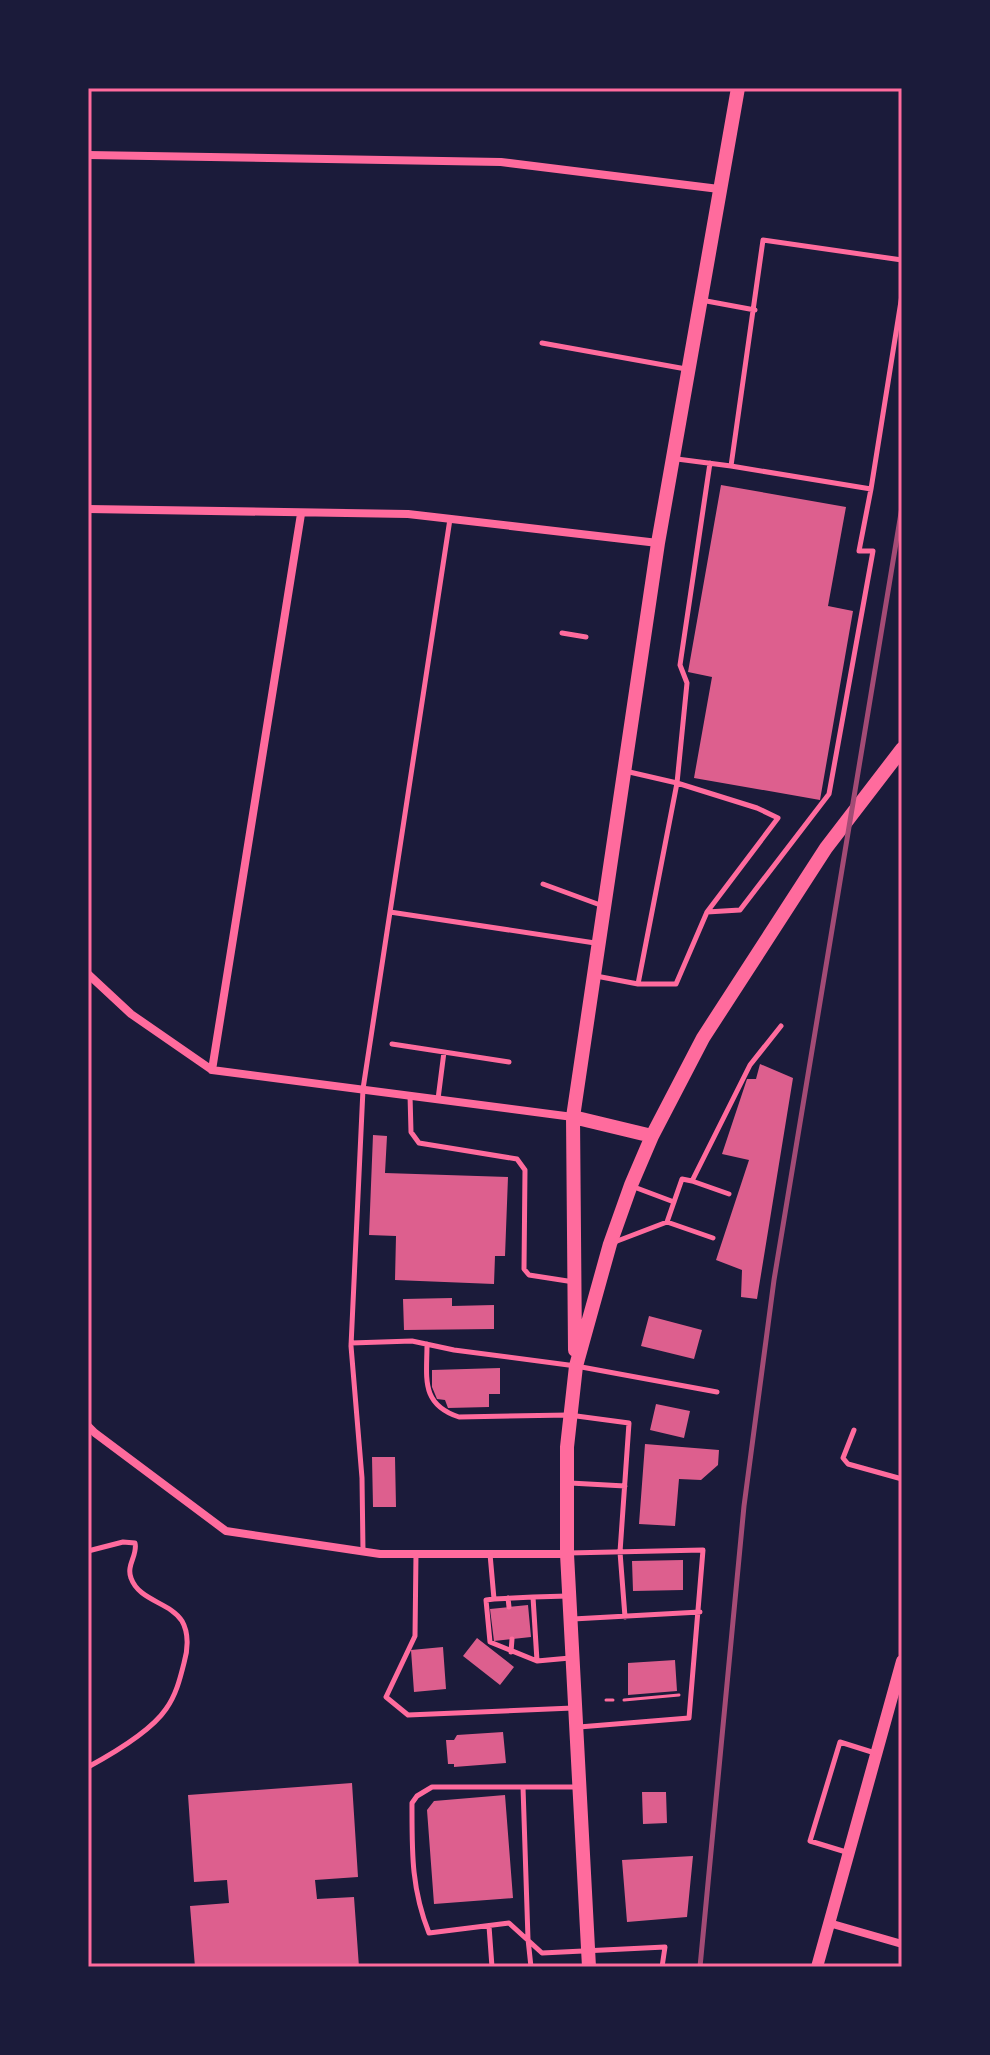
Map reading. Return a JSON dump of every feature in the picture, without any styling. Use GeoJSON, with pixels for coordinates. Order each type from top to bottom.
{"type":"FeatureCollection","features":[{"type":"Feature","properties":{"kind":"main road"},"geometry":{"type":"LineString","coordinates":[[576,1366],[573,1117],[658,543],[738,88]]}},
{"type":"Feature","properties":{"kind":"main road"},"geometry":{"type":"LineString","coordinates":[[589,1967],[567,1554],[569,1415],[576,1366],[610,1244],[631,1185],[652,1136],[703,1038],[826,848],[902,749]]}},
{"type":"Feature","properties":{"kind":"main road"},"geometry":{"type":"LineString","coordinates":[[573,1117],[652,1136]]}},
{"type":"Feature","properties":{"kind":"street"},"geometry":{"type":"LineString","coordinates":[[88,155],[501,162],[719,189]]}},
{"type":"Feature","properties":{"kind":"street"},"geometry":{"type":"LineString","coordinates":[[88,509],[408,514],[658,543]]}},
{"type":"Feature","properties":{"kind":"street"},"geometry":{"type":"LineString","coordinates":[[212,1070],[301,514]]}},
{"type":"Feature","properties":{"kind":"street"},"geometry":{"type":"LineString","coordinates":[[88,974],[131,1014],[212,1070],[573,1117]]}},
{"type":"Feature","properties":{"kind":"street"},"geometry":{"type":"LineString","coordinates":[[88,1426],[226,1531],[363,1552],[567,1554]]}},
{"type":"Feature","properties":{"kind":"street"},"geometry":{"type":"LineString","coordinates":[[817,1967],[898,1685],[902,1661]]}},
{"type":"Feature","properties":{"kind":"street"},"geometry":{"type":"LineString","coordinates":[[829,1923],[902,1944]]}},
{"type":"Feature","properties":{"kind":"lane"},"geometry":{"type":"LineString","coordinates":[[731,466],[763,240],[902,260]]}},
{"type":"Feature","properties":{"kind":"lane"},"geometry":{"type":"LineString","coordinates":[[707,912],[740,910],[829,794],[873,551],[859,551],[902,295]]}},
{"type":"Feature","properties":{"kind":"lane"},"geometry":{"type":"LineString","coordinates":[[700,299],[755,310]]}},
{"type":"Feature","properties":{"kind":"lane"},"geometry":{"type":"LineString","coordinates":[[542,343],[687,369]]}},
{"type":"Feature","properties":{"kind":"lane"},"geometry":{"type":"LineString","coordinates":[[672,458],[871,489]]}},
{"type":"Feature","properties":{"kind":"lane"},"geometry":{"type":"LineString","coordinates":[[638,984],[677,783],[687,683],[680,665],[710,463]]}},
{"type":"Feature","properties":{"kind":"lane"},"geometry":{"type":"LineString","coordinates":[[363,1552],[362,1478],[351,1343],[363,1089],[450,519]]}},
{"type":"Feature","properties":{"kind":"lane"},"geometry":{"type":"LineString","coordinates":[[562,633],[586,637]]}},
{"type":"Feature","properties":{"kind":"lane"},"geometry":{"type":"LineString","coordinates":[[594,976],[638,984],[676,984],[707,912],[778,818],[757,808],[677,783],[624,771]]}},
{"type":"Feature","properties":{"kind":"lane"},"geometry":{"type":"LineString","coordinates":[[543,884],[604,907]]}},
{"type":"Feature","properties":{"kind":"lane"},"geometry":{"type":"LineString","coordinates":[[390,912],[598,943]]}},
{"type":"Feature","properties":{"kind":"lane"},"geometry":{"type":"LineString","coordinates":[[692,1181],[750,1065],[781,1026]]}},
{"type":"Feature","properties":{"kind":"lane"},"geometry":{"type":"LineString","coordinates":[[392,1044],[509,1062]]}},
{"type":"Feature","properties":{"kind":"lane"},"geometry":{"type":"LineString","coordinates":[[438,1099],[444,1052]]}},
{"type":"Feature","properties":{"kind":"lane"},"geometry":{"type":"LineString","coordinates":[[410,1095],[411,1132],[419,1143],[517,1159],[525,1170],[524,1269],[529,1275],[575,1282]]}},
{"type":"Feature","properties":{"kind":"lane"},"geometry":{"type":"LineString","coordinates":[[667,1222],[682,1179],[729,1194]]}},
{"type":"Feature","properties":{"kind":"lane"},"geometry":{"type":"LineString","coordinates":[[631,1185],[674,1202]]}},
{"type":"Feature","properties":{"kind":"lane"},"geometry":{"type":"LineString","coordinates":[[610,1244],[667,1222],[713,1238]]}},
{"type":"Feature","properties":{"kind":"lane"},"geometry":{"type":"LineString","coordinates":[[351,1343],[412,1341],[717,1392]]}},
{"type":"Feature","properties":{"kind":"lane"},"geometry":{"type":"LineString","coordinates":[[427,1344],[427,1392],[444,1412],[459,1417],[569,1415],[629,1423],[620,1552],[625,1617]]}},
{"type":"Feature","properties":{"kind":"lane"},"geometry":{"type":"LineString","coordinates":[[854,1430],[843,1458],[848,1464],[902,1479]]}},
{"type":"Feature","properties":{"kind":"lane"},"geometry":{"type":"LineString","coordinates":[[567,1483],[625,1486]]}},
{"type":"Feature","properties":{"kind":"lane"},"geometry":{"type":"LineString","coordinates":[[88,1551],[123,1542],[135,1543],[130,1573],[133,1583],[180,1618],[187,1640],[178,1684],[164,1712],[128,1742],[88,1767]]}},
{"type":"Feature","properties":{"kind":"lane"},"geometry":{"type":"LineString","coordinates":[[567,1554],[703,1550],[689,1718],[577,1727]]}},
{"type":"Feature","properties":{"kind":"lane"},"geometry":{"type":"LineString","coordinates":[[416,1554],[415,1636],[386,1697],[408,1715],[575,1708]]}},
{"type":"Feature","properties":{"kind":"lane"},"geometry":{"type":"LineString","coordinates":[[490,1554],[494,1599]]}},
{"type":"Feature","properties":{"kind":"lane"},"geometry":{"type":"LineString","coordinates":[[569,1596],[486,1600],[490,1642],[537,1661],[573,1658]]}},
{"type":"Feature","properties":{"kind":"lane"},"geometry":{"type":"LineString","coordinates":[[533,1597],[537,1661]]}},
{"type":"Feature","properties":{"kind":"lane"},"geometry":{"type":"LineString","coordinates":[[508,1598],[509,1607]]}},
{"type":"Feature","properties":{"kind":"lane"},"geometry":{"type":"LineString","coordinates":[[571,1620],[700,1612]]}},
{"type":"Feature","properties":{"kind":"lane"},"geometry":{"type":"LineString","coordinates":[[511,1652],[512,1639]]}},
{"type":"Feature","properties":{"kind":"lane"},"geometry":{"type":"LineString","coordinates":[[849,1853],[810,1841],[840,1742],[876,1753]]}},
{"type":"Feature","properties":{"kind":"lane"},"geometry":{"type":"LineString","coordinates":[[580,1787],[432,1787],[417,1796],[412,1803],[412,1865],[418,1906],[429,1933],[509,1923],[542,1953],[665,1947],[662,1967]]}},
{"type":"Feature","properties":{"kind":"lane"},"geometry":{"type":"LineString","coordinates":[[523,1787],[531,1967]]}},
{"type":"Feature","properties":{"kind":"lane"},"geometry":{"type":"LineString","coordinates":[[489,1926],[492,1967]]}},
{"type":"Feature","properties":{"kind":"path"},"geometry":{"type":"LineString","coordinates":[[624,1700],[679,1695]]}},
{"type":"Feature","properties":{"kind":"path"},"geometry":{"type":"LineString","coordinates":[[606,1700],[613,1700]]}},
{"type":"Feature","properties":{"kind":"building"},"geometry":{"type":"Polygon","coordinates":[[[721,485],[846,507],[828,606],[853,611],[820,800],[694,778],[712,677],[688,672],[721,485]]]}},
{"type":"Feature","properties":{"kind":"building"},"geometry":{"type":"Polygon","coordinates":[[[760,1064],[793,1078],[757,1299],[741,1297],[742,1270],[716,1260],[749,1160],[722,1154],[747,1079],[756,1079],[760,1064]]]}},
{"type":"Feature","properties":{"kind":"building"},"geometry":{"type":"Polygon","coordinates":[[[373,1135],[387,1136],[385,1173],[508,1177],[505,1256],[495,1256],[494,1284],[395,1280],[396,1236],[369,1235],[373,1135]]]}},
{"type":"Feature","properties":{"kind":"building"},"geometry":{"type":"Polygon","coordinates":[[[452,1298],[452,1306],[494,1305],[494,1329],[404,1330],[403,1299],[452,1298]]]}},
{"type":"Feature","properties":{"kind":"building"},"geometry":{"type":"Polygon","coordinates":[[[649,1316],[702,1330],[694,1359],[641,1346],[649,1316]]]}},
{"type":"Feature","properties":{"kind":"building"},"geometry":{"type":"Polygon","coordinates":[[[500,1368],[500,1394],[489,1394],[489,1407],[448,1408],[445,1400],[437,1399],[432,1387],[432,1370],[500,1368]]]}},
{"type":"Feature","properties":{"kind":"building"},"geometry":{"type":"Polygon","coordinates":[[[656,1404],[690,1411],[684,1438],[650,1430],[656,1404]]]}},
{"type":"Feature","properties":{"kind":"building"},"geometry":{"type":"Polygon","coordinates":[[[645,1444],[719,1450],[718,1465],[701,1480],[679,1479],[675,1526],[639,1524],[645,1444]]]}},
{"type":"Feature","properties":{"kind":"building"},"geometry":{"type":"Polygon","coordinates":[[[372,1457],[395,1457],[396,1507],[373,1507],[372,1457]]]}},
{"type":"Feature","properties":{"kind":"building"},"geometry":{"type":"Polygon","coordinates":[[[683,1560],[683,1590],[633,1591],[632,1561],[683,1560]]]}},
{"type":"Feature","properties":{"kind":"building"},"geometry":{"type":"Polygon","coordinates":[[[528,1605],[531,1637],[494,1641],[490,1609],[528,1605]]]}},
{"type":"Feature","properties":{"kind":"building"},"geometry":{"type":"Polygon","coordinates":[[[477,1638],[514,1667],[500,1685],[463,1656],[477,1638]]]}},
{"type":"Feature","properties":{"kind":"building"},"geometry":{"type":"Polygon","coordinates":[[[443,1647],[446,1689],[414,1692],[411,1650],[443,1647]]]}},
{"type":"Feature","properties":{"kind":"building"},"geometry":{"type":"Polygon","coordinates":[[[675,1660],[677,1691],[628,1695],[628,1663],[675,1660]]]}},
{"type":"Feature","properties":{"kind":"building"},"geometry":{"type":"Polygon","coordinates":[[[503,1732],[506,1763],[454,1767],[454,1764],[448,1764],[446,1740],[454,1740],[457,1735],[503,1732]]]}},
{"type":"Feature","properties":{"kind":"building"},"geometry":{"type":"Polygon","coordinates":[[[352,1783],[358,1877],[315,1880],[317,1899],[354,1897],[359,1967],[195,1967],[190,1906],[229,1903],[227,1880],[194,1882],[188,1795],[352,1783]]]}},
{"type":"Feature","properties":{"kind":"building"},"geometry":{"type":"Polygon","coordinates":[[[642,1792],[666,1792],[667,1823],[643,1824],[642,1792]]]}},
{"type":"Feature","properties":{"kind":"building"},"geometry":{"type":"Polygon","coordinates":[[[505,1795],[513,1898],[434,1904],[427,1810],[434,1801],[505,1795]]]}},
{"type":"Feature","properties":{"kind":"building"},"geometry":{"type":"Polygon","coordinates":[[[693,1856],[687,1917],[627,1922],[622,1860],[693,1856]]]}},
{"type":"Feature","properties":{"kind":"railway"},"geometry":{"type":"LineString","coordinates":[[700,1967],[744,1506],[774,1280],[902,507]]}}]}
